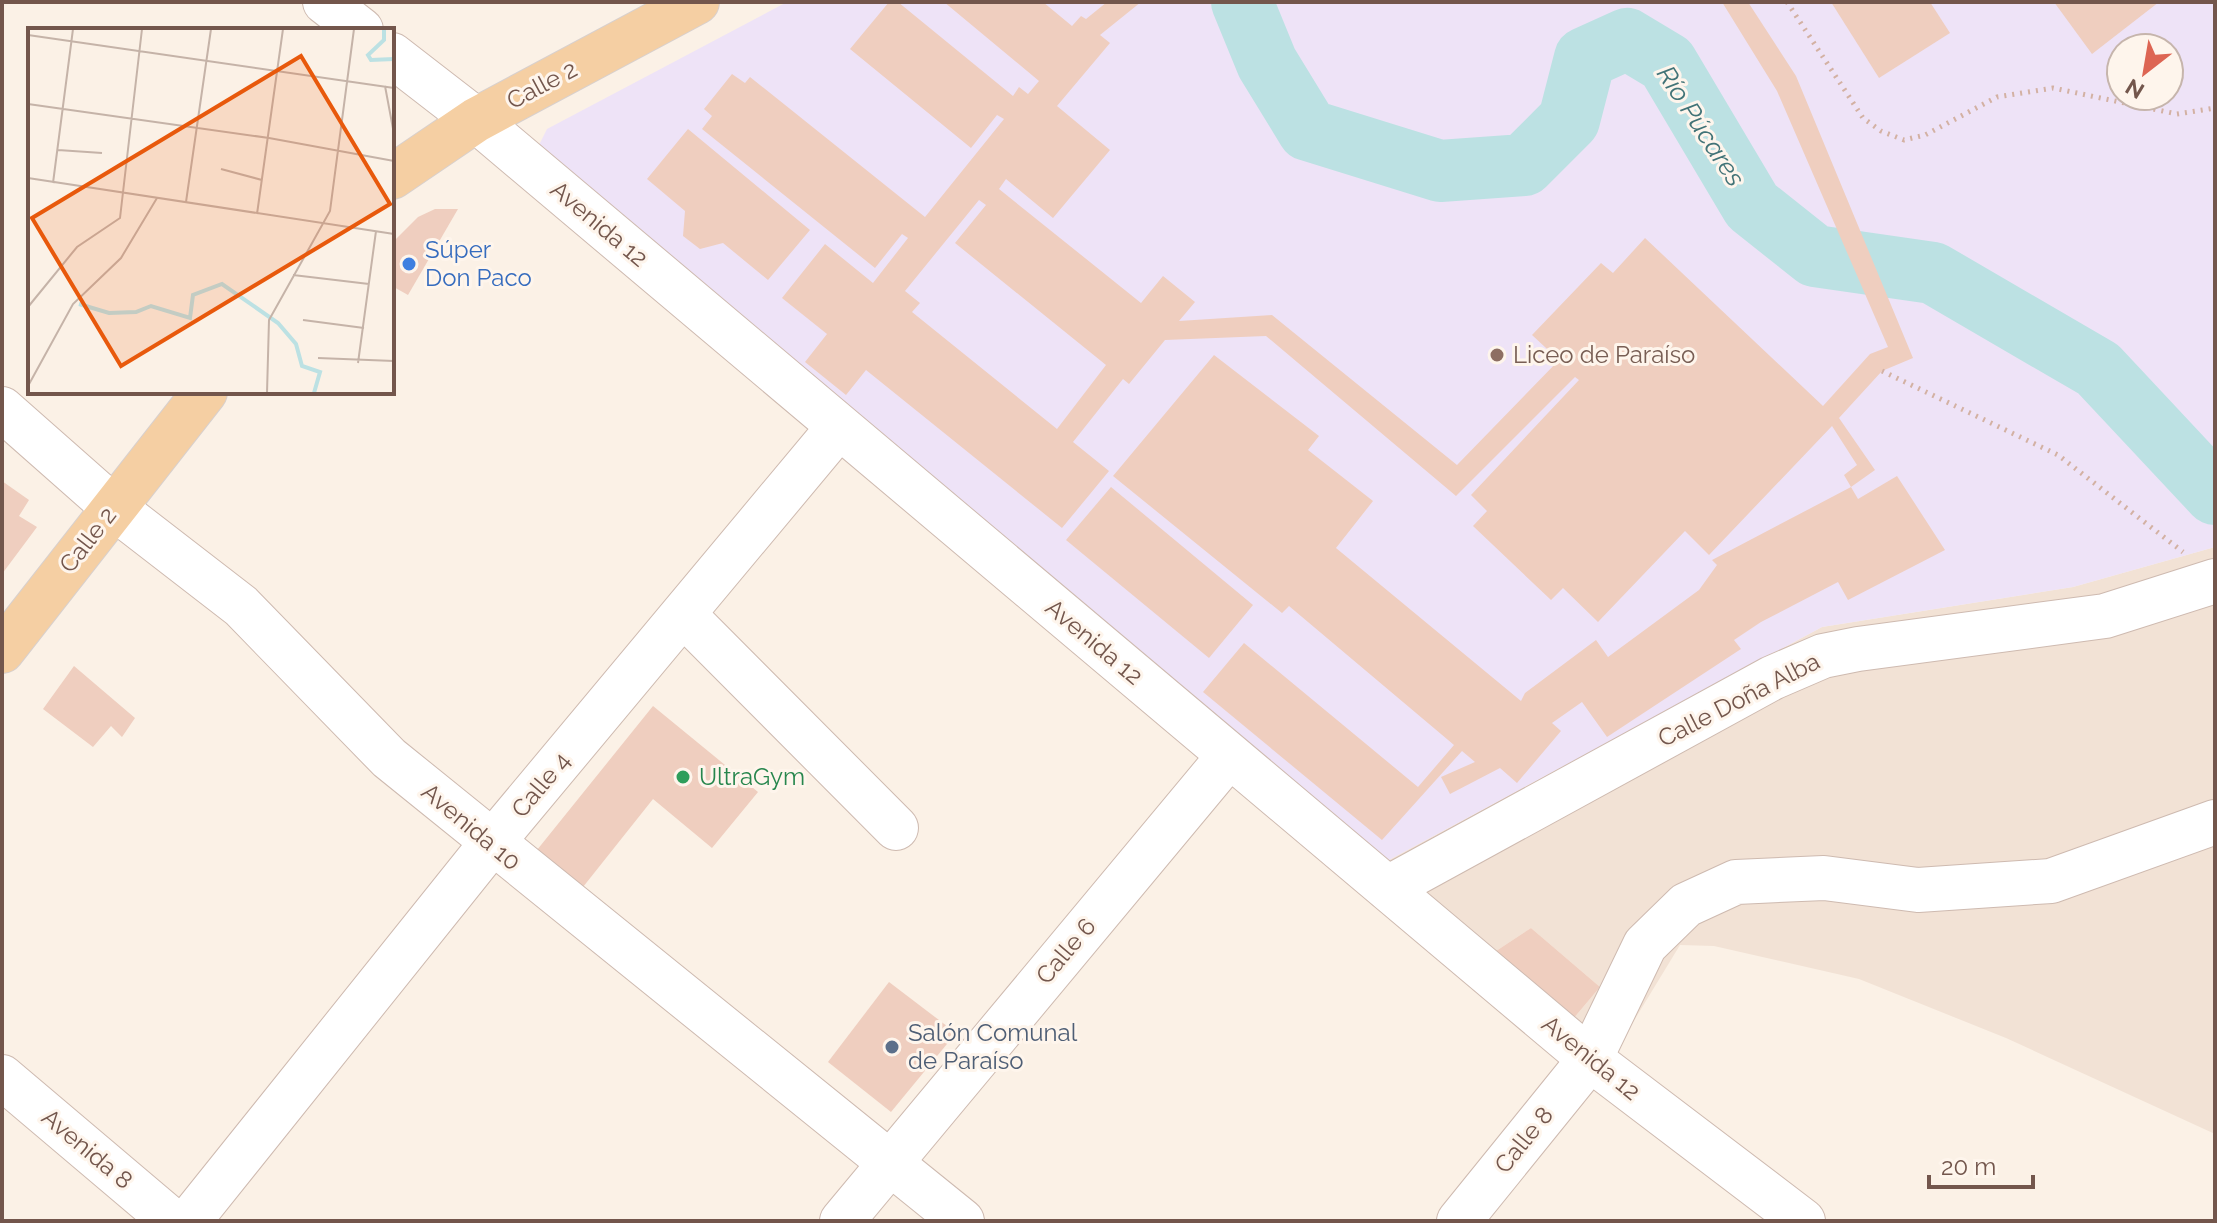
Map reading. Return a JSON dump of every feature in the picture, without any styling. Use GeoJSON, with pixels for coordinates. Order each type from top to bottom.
{"type":"FeatureCollection","features":[{"type":"Feature","properties":{"kind":"main road","name":"Calle 2"},"geometry":{"type":"LineString","coordinates":[[394,176],[476,120],[697,2]]}},
{"type":"Feature","properties":{"kind":"main road","name":"Calle 2"},"geometry":{"type":"LineString","coordinates":[[2,651],[203,394]]}},
{"type":"Feature","properties":{"kind":"street"},"geometry":{"type":"LineString","coordinates":[[325,2],[358,28]]}},
{"type":"Feature","properties":{"kind":"street","name":"Avenida 12"},"geometry":{"type":"LineString","coordinates":[[394,57],[476,120],[1590,1059],[1803,1221]]}},
{"type":"Feature","properties":{"kind":"street","name":"Avenida 10"},"geometry":{"type":"LineString","coordinates":[[2,409],[113,507],[241,606],[389,758],[491,844],[962,1221]]}},
{"type":"Feature","properties":{"kind":"street","name":"Calle 4"},"geometry":{"type":"LineString","coordinates":[[189,1221],[491,844],[838,428]]}},
{"type":"Feature","properties":{"kind":"street","name":"Calle Doña Alba"},"geometry":{"type":"LineString","coordinates":[[1388,888],[1772,678],[1823,656],[2105,616],[2203,570]]}},
{"type":"Feature","properties":{"kind":"street"},"geometry":{"type":"LineString","coordinates":[[684,615],[896,828]]}},
{"type":"Feature","properties":{"kind":"street","name":"Calle 6"},"geometry":{"type":"LineString","coordinates":[[842,1221],[1229,756]]}},
{"type":"Feature","properties":{"kind":"street","name":"Calle 8"},"geometry":{"type":"LineString","coordinates":[[1459,1221],[1590,1059],[1645,945],[1686,905],[1736,882],[1824,878],[1918,890],[2051,881],[2215,822]]}},
{"type":"Feature","properties":{"kind":"street","name":"Avenida 8"},"geometry":{"type":"LineString","coordinates":[[2,1077],[172,1221]]}},
{"type":"Feature","properties":{"kind":"path"},"geometry":{"type":"LineString","coordinates":[[1787,2],[1863,118],[1904,140],[1936,130],[1997,97],[2053,88],[2177,114],[2215,108]]}},
{"type":"Feature","properties":{"kind":"path"},"geometry":{"type":"LineString","coordinates":[[1882,371],[2058,455],[2203,570]]}},
{"type":"Feature","properties":{"kind":"shaded area","name":"Liceo de Paraíso"},"geometry":{"type":"Polygon","coordinates":[[[787,2],[2215,2],[2215,547],[2073,587],[1822,627],[1389,860],[547,163],[538,147],[547,129],[787,2]]]}},
{"type":"Feature","properties":{"kind":"shaded area"},"geometry":{"type":"Polygon","coordinates":[[[2215,547],[2215,1134],[2006,1038],[1859,979],[1714,946],[1680,945],[1610,1060],[1568,1025],[1600,987],[1531,928],[1490,955],[1389,860],[1822,627],[2073,587],[2215,547]]]}},
{"type":"Feature","properties":{"kind":"building"},"geometry":{"type":"Polygon","coordinates":[[[889,2],[898,2],[1013,96],[1019,87],[1028,94],[1039,81],[944,2],[1043,2],[1072,26],[1081,16],[1086,19],[1107,2],[1141,2],[1100,35],[1110,43],[1057,106],[1110,150],[1053,218],[1006,179],[999,189],[1141,303],[1163,276],[1195,302],[1179,321],[1272,315],[1457,465],[1559,360],[1532,335],[1601,263],[1613,273],[1645,238],[1823,406],[1870,354],[1888,347],[1777,91],[1722,2],[1748,2],[1796,76],[1913,358],[1882,371],[1839,418],[1875,470],[1851,487],[1844,475],[1857,465],[1832,426],[1709,555],[1685,531],[1598,622],[1563,588],[1551,600],[1473,526],[1487,511],[1471,495],[1579,380],[1575,377],[1456,496],[1266,336],[1165,340],[1129,384],[1123,379],[1073,442],[1109,471],[1062,528],[866,370],[846,395],[805,362],[827,334],[782,298],[825,244],[873,283],[908,238],[902,234],[875,268],[702,129],[712,116],[704,109],[732,74],[745,83],[750,77],[925,217],[1004,119],[997,115],[971,148],[850,49],[889,2]],[[979,200],[905,291],[920,303],[912,312],[1057,429],[1106,365],[955,243],[986,205],[979,200]]]}},
{"type":"Feature","properties":{"kind":"building"},"geometry":{"type":"Polygon","coordinates":[[[1831,2],[1930,2],[1950,33],[1879,78],[1831,2]]]}},
{"type":"Feature","properties":{"kind":"building"},"geometry":{"type":"Polygon","coordinates":[[[2054,2],[2159,2],[2120,32],[2105,32],[2105,44],[2092,54],[2054,2]]]}},
{"type":"Feature","properties":{"kind":"building"},"geometry":{"type":"Polygon","coordinates":[[[688,129],[810,230],[768,280],[723,243],[700,249],[683,236],[685,211],[647,179],[688,129]]]}},
{"type":"Feature","properties":{"kind":"building","name":"Súper Don Paco"},"geometry":{"type":"Polygon","coordinates":[[[435,209],[458,209],[408,295],[394,287],[394,241],[418,217],[435,209]]]}},
{"type":"Feature","properties":{"kind":"building"},"geometry":{"type":"Polygon","coordinates":[[[1214,355],[1319,436],[1308,450],[1373,501],[1336,548],[1521,701],[1525,693],[1596,640],[1608,657],[1699,590],[1717,565],[1712,560],[1851,487],[1858,499],[1897,476],[1945,550],[1848,600],[1838,582],[1761,622],[1734,640],[1741,649],[1607,737],[1582,702],[1552,723],[1561,731],[1517,783],[1500,768],[1450,794],[1441,777],[1475,762],[1462,751],[1382,840],[1203,692],[1244,643],[1418,787],[1454,745],[1289,606],[1282,613],[1113,476],[1214,355]]]}},
{"type":"Feature","properties":{"kind":"building"},"geometry":{"type":"Polygon","coordinates":[[[2,481],[29,500],[19,516],[37,527],[2,574],[2,481]]]}},
{"type":"Feature","properties":{"kind":"building"},"geometry":{"type":"Polygon","coordinates":[[[1111,487],[1253,605],[1209,658],[1066,540],[1111,487]]]}},
{"type":"Feature","properties":{"kind":"building"},"geometry":{"type":"Polygon","coordinates":[[[74,666],[135,718],[122,737],[111,726],[93,747],[43,709],[74,666]]]}},
{"type":"Feature","properties":{"kind":"building"},"geometry":{"type":"Polygon","coordinates":[[[653,706],[758,792],[712,848],[653,799],[583,887],[537,850],[653,706]]]}},
{"type":"Feature","properties":{"kind":"building"},"geometry":{"type":"Polygon","coordinates":[[[1531,928],[1600,987],[1568,1025],[1490,955],[1531,928]]]}},
{"type":"Feature","properties":{"kind":"building","name":"Salón Comunal de Paraíso"},"geometry":{"type":"Polygon","coordinates":[[[889,982],[956,1033],[891,1112],[828,1062],[889,982]]]}},
{"type":"Feature","properties":{"kind":"waterway","name":"Río Púcares"},"geometry":{"type":"LineString","coordinates":[[1242,2],[1267,63],[1308,130],[1440,171],[1524,165],[1569,120],[1585,58],[1627,39],[1667,63],[1752,206],[1815,256],[1933,273],[2098,369],[2215,494]]}},
{"type":"Feature","properties":{"kind":"place","name":"Súper Don Paco"},"geometry":{"type":"Point","coordinates":[409,264]}},
{"type":"Feature","properties":{"kind":"place","name":"Liceo de Paraíso"},"geometry":{"type":"Point","coordinates":[1497,355]}},
{"type":"Feature","properties":{"kind":"place","name":"UltraGym"},"geometry":{"type":"Point","coordinates":[683,777]}},
{"type":"Feature","properties":{"kind":"place","name":"Salón Comunal de Paraíso"},"geometry":{"type":"Point","coordinates":[892,1047]}}]}
